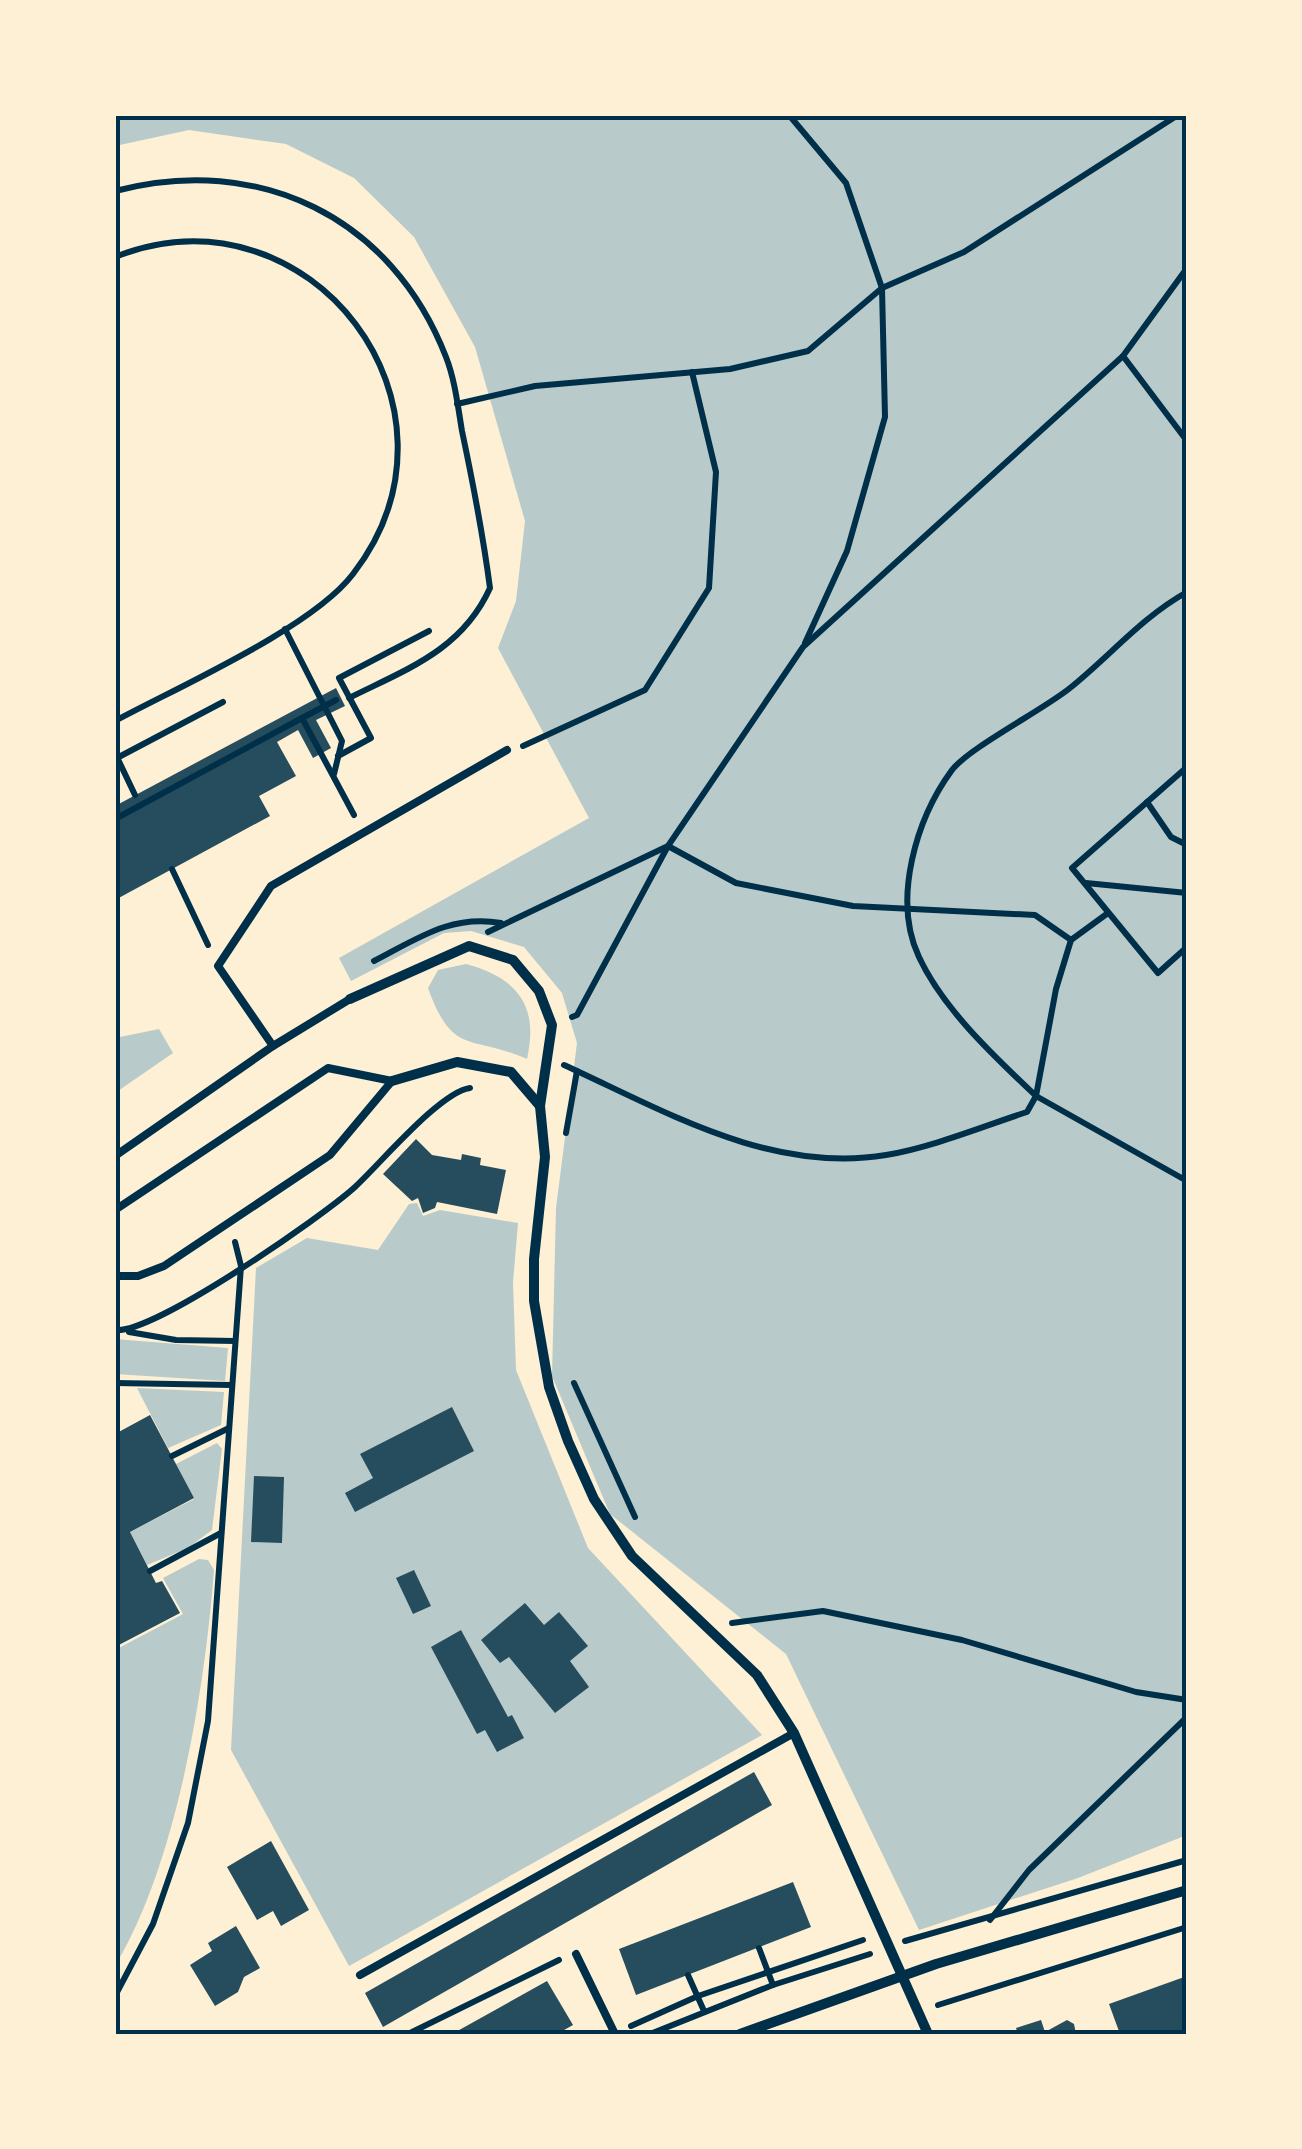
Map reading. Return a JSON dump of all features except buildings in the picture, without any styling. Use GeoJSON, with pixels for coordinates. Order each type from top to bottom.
{"type":"FeatureCollection","features":[{"type":"Feature","properties":{"kind":"street"},"geometry":{"type":"LineString","coordinates":[[350,999],[469,946],[513,960],[539,992],[552,1025],[550,1059],[540,1106],[545,1156],[534,1258],[538,1343],[549,1388],[594,1499],[632,1556],[758,1675],[794,1733],[928,2034]]}},
{"type":"Feature","properties":{"kind":"street"},"geometry":{"type":"LineString","coordinates":[[392,1082],[457,1062],[511,1072],[540,1106]]}},
{"type":"Feature","properties":{"kind":"street"},"geometry":{"type":"LineString","coordinates":[[740,2034],[900,1976],[1187,1890]]}},
{"type":"Feature","properties":{"kind":"lane"},"geometry":{"type":"LineString","coordinates":[[273,1046],[218,966],[271,886],[507,750]]}},
{"type":"Feature","properties":{"kind":"lane"},"geometry":{"type":"LineString","coordinates":[[115,1156],[273,1046],[350,999]]}},
{"type":"Feature","properties":{"kind":"lane"},"geometry":{"type":"LineString","coordinates":[[115,1210],[328,1068],[392,1082],[330,1154],[164,1266],[138,1276],[116,1275]]}},
{"type":"Feature","properties":{"kind":"lane"},"geometry":{"type":"LineString","coordinates":[[360,1976],[794,1733]]}},
{"type":"Feature","properties":{"kind":"lane"},"geometry":{"type":"LineString","coordinates":[[576,1954],[615,2033]]}},
{"type":"Feature","properties":{"kind":"path"},"geometry":{"type":"LineString","coordinates":[[552,1025],[577,1014],[668,846],[803,647],[847,551],[884,417],[882,288],[846,183],[789,115]]}},
{"type":"Feature","properties":{"kind":"path"},"geometry":{"type":"LineString","coordinates":[[457,404],[535,386],[692,372],[808,352],[882,288],[964,252],[1178,115]]}},
{"type":"Feature","properties":{"kind":"path"},"geometry":{"type":"LineString","coordinates":[[115,190],[190,179],[246,182],[303,201],[359,231],[425,314],[447,359],[490,588],[476,620],[435,654],[349,698]]}},
{"type":"Feature","properties":{"kind":"path"},"geometry":{"type":"LineString","coordinates":[[115,258],[176,244],[247,249],[286,264],[321,287],[356,320],[380,356],[394,400],[399,451],[391,496],[354,574],[334,595],[285,629],[115,721]]}},
{"type":"Feature","properties":{"kind":"path"},"geometry":{"type":"LineString","coordinates":[[803,647],[1123,356],[1187,268]]}},
{"type":"Feature","properties":{"kind":"path"},"geometry":{"type":"LineString","coordinates":[[1123,356],[1187,441]]}},
{"type":"Feature","properties":{"kind":"path"},"geometry":{"type":"LineString","coordinates":[[507,750],[532,744],[645,690],[709,588],[716,472],[692,372]]}},
{"type":"Feature","properties":{"kind":"path"},"geometry":{"type":"LineString","coordinates":[[1187,592],[1157,609],[1070,688],[954,768],[920,833],[908,885],[918,956],[947,1000],[1036,1096],[1187,1181]]}},
{"type":"Feature","properties":{"kind":"path"},"geometry":{"type":"LineString","coordinates":[[285,629],[342,741],[334,775]]}},
{"type":"Feature","properties":{"kind":"path"},"geometry":{"type":"LineString","coordinates":[[338,756],[371,738],[338,678],[429,632]]}},
{"type":"Feature","properties":{"kind":"path"},"geometry":{"type":"LineString","coordinates":[[115,819],[336,700]]}},
{"type":"Feature","properties":{"kind":"path"},"geometry":{"type":"LineString","coordinates":[[136,795],[116,757],[223,702]]}},
{"type":"Feature","properties":{"kind":"path"},"geometry":{"type":"LineString","coordinates":[[302,718],[364,832]]}},
{"type":"Feature","properties":{"kind":"path"},"geometry":{"type":"LineString","coordinates":[[1187,767],[1072,868],[1158,973],[1187,946]]}},
{"type":"Feature","properties":{"kind":"path"},"geometry":{"type":"LineString","coordinates":[[1147,802],[1171,837],[1187,845]]}},
{"type":"Feature","properties":{"kind":"path"},"geometry":{"type":"LineString","coordinates":[[668,846],[736,883],[853,906],[1035,915],[1072,940]]}},
{"type":"Feature","properties":{"kind":"path"},"geometry":{"type":"LineString","coordinates":[[469,946],[502,923],[668,846]]}},
{"type":"Feature","properties":{"kind":"path"},"geometry":{"type":"LineString","coordinates":[[172,869],[218,966]]}},
{"type":"Feature","properties":{"kind":"path"},"geometry":{"type":"LineString","coordinates":[[1085,883],[1187,893]]}},
{"type":"Feature","properties":{"kind":"path"},"geometry":{"type":"LineString","coordinates":[[550,1059],[725,1140],[811,1156],[885,1155],[1027,1112],[1036,1096],[1056,989],[1072,940],[1108,913]]}},
{"type":"Feature","properties":{"kind":"path"},"geometry":{"type":"LineString","coordinates":[[545,1156],[562,1159],[577,1071]]}},
{"type":"Feature","properties":{"kind":"path"},"geometry":{"type":"LineString","coordinates":[[128,1332],[164,1316],[352,1190],[442,1104],[464,1088],[480,1088]]}},
{"type":"Feature","properties":{"kind":"path"},"geometry":{"type":"LineString","coordinates":[[115,1996],[153,1924],[188,1823],[208,1721],[241,1266],[241,1254],[226,1225]]}},
{"type":"Feature","properties":{"kind":"path"},"geometry":{"type":"LineString","coordinates":[[115,1330],[176,1340],[235,1341]]}},
{"type":"Feature","properties":{"kind":"path"},"geometry":{"type":"LineString","coordinates":[[566,1370],[643,1535]]}},
{"type":"Feature","properties":{"kind":"path"},"geometry":{"type":"LineString","coordinates":[[115,1384],[232,1385]]}},
{"type":"Feature","properties":{"kind":"path"},"geometry":{"type":"LineString","coordinates":[[172,1456],[229,1428]]}},
{"type":"Feature","properties":{"kind":"path"},"geometry":{"type":"LineString","coordinates":[[150,1571],[222,1532]]}},
{"type":"Feature","properties":{"kind":"path"},"geometry":{"type":"LineString","coordinates":[[706,1628],[823,1611],[962,1640],[1136,1692],[1187,1700]]}},
{"type":"Feature","properties":{"kind":"path"},"geometry":{"type":"LineString","coordinates":[[720,1612],[746,1636]]}},
{"type":"Feature","properties":{"kind":"path"},"geometry":{"type":"LineString","coordinates":[[989,1921],[1029,1870],[1187,1716]]}},
{"type":"Feature","properties":{"kind":"path"},"geometry":{"type":"LineString","coordinates":[[650,2034],[774,1985],[912,1939],[989,1921],[1187,1860]]}},
{"type":"Feature","properties":{"kind":"path"},"geometry":{"type":"LineString","coordinates":[[904,1923],[912,1939]]}},
{"type":"Feature","properties":{"kind":"path"},"geometry":{"type":"LineString","coordinates":[[940,2020],[934,2006],[1187,1927]]}},
{"type":"Feature","properties":{"kind":"path"},"geometry":{"type":"LineString","coordinates":[[615,2033],[698,1996],[862,1940],[887,1948]]}},
{"type":"Feature","properties":{"kind":"path"},"geometry":{"type":"LineString","coordinates":[[759,1948],[774,1985]]}},
{"type":"Feature","properties":{"kind":"path"},"geometry":{"type":"LineString","coordinates":[[408,2034],[576,1954]]}},
{"type":"Feature","properties":{"kind":"path"},"geometry":{"type":"LineString","coordinates":[[688,1975],[704,2011]]}},
{"type":"Feature","properties":{"kind":"shaded area"},"geometry":{"type":"Polygon","coordinates":[[[115,115],[1187,115],[1187,1835],[1078,1878],[919,1930],[786,1654],[610,1514],[552,1376],[556,1208],[577,1043],[562,993],[524,947],[471,931],[444,933],[351,981],[339,958],[589,818],[498,648],[516,601],[525,521],[475,347],[414,237],[354,178],[286,144],[189,130],[115,146],[115,115]]]}},
{"type":"Feature","properties":{"kind":"shaded area"},"geometry":{"type":"Polygon","coordinates":[[[466,964],[499,977],[520,997],[530,1024],[527,1059],[466,1040],[446,1025],[428,988],[438,970],[466,964]]]}},
{"type":"Feature","properties":{"kind":"shaded area"},"geometry":{"type":"Polygon","coordinates":[[[159,1029],[173,1053],[115,1093],[115,1038],[159,1029]]]}},
{"type":"Feature","properties":{"kind":"shaded area"},"geometry":{"type":"Polygon","coordinates":[[[417,1203],[423,1216],[440,1210],[518,1223],[513,1282],[516,1370],[588,1548],[762,1735],[349,1966],[231,1750],[256,1268],[307,1238],[378,1250],[409,1204],[417,1203]]]}},
{"type":"Feature","properties":{"kind":"shaded area"},"geometry":{"type":"Polygon","coordinates":[[[115,1339],[228,1348],[225,1381],[115,1374],[115,1339]]]}},
{"type":"Feature","properties":{"kind":"shaded area"},"geometry":{"type":"Polygon","coordinates":[[[137,1388],[224,1392],[221,1425],[168,1448],[137,1388]]]}},
{"type":"Feature","properties":{"kind":"shaded area"},"geometry":{"type":"Polygon","coordinates":[[[217,1443],[222,1449],[212,1530],[188,1548],[147,1565],[130,1532],[194,1499],[176,1464],[217,1443]]]}},
{"type":"Feature","properties":{"kind":"shaded area"},"geometry":{"type":"Polygon","coordinates":[[[199,1559],[208,1560],[214,1570],[203,1668],[184,1774],[155,1877],[115,1966],[115,1650],[183,1614],[163,1578],[199,1559]]]}}]}
